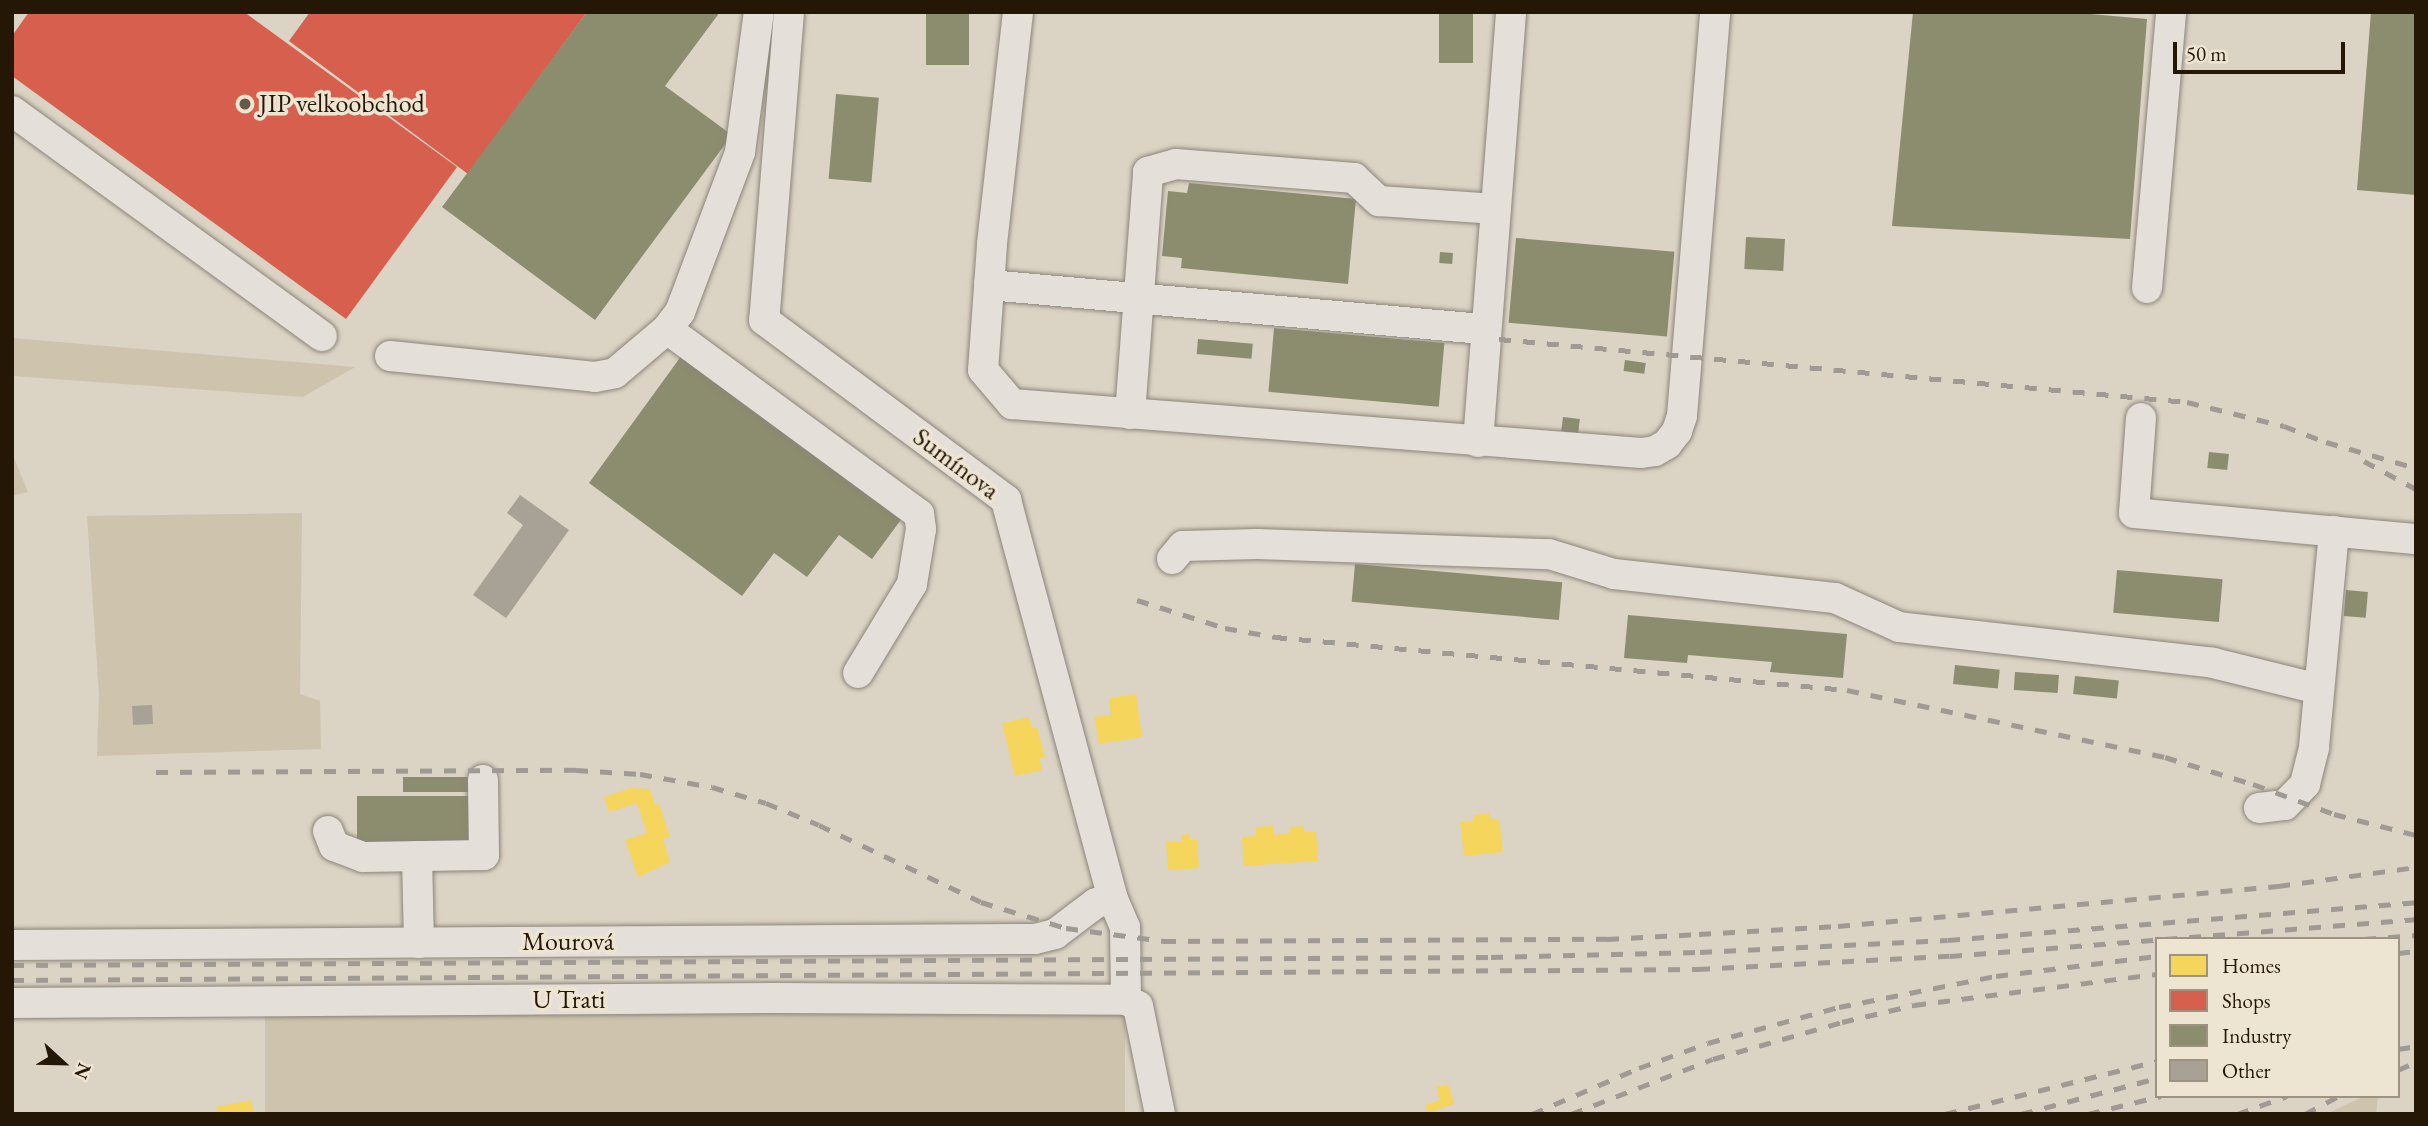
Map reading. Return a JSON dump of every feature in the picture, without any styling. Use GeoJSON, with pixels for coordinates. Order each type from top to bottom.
{"type":"FeatureCollection","features":[{"type":"Feature","properties":{"kind":"street"},"geometry":{"type":"LineString","coordinates":[[390,356],[595,377],[615,373],[667,330],[680,312],[740,152],[759,12]]}},
{"type":"Feature","properties":{"kind":"street","name":"Sumínova"},"geometry":{"type":"LineString","coordinates":[[789,12],[764,320],[1006,500],[1113,899],[1125,927],[1132,1003]]}},
{"type":"Feature","properties":{"kind":"street"},"geometry":{"type":"LineString","coordinates":[[1018,12],[989,285],[983,370],[1012,404],[1641,453],[1655,451],[1667,444],[1682,416],[1715,12]]}},
{"type":"Feature","properties":{"kind":"street"},"geometry":{"type":"LineString","coordinates":[[1478,442],[1511,12]]}},
{"type":"Feature","properties":{"kind":"street"},"geometry":{"type":"LineString","coordinates":[[2147,288],[2171,12]]}},
{"type":"Feature","properties":{"kind":"street"},"geometry":{"type":"LineString","coordinates":[[12,111],[322,336]]}},
{"type":"Feature","properties":{"kind":"street"},"geometry":{"type":"LineString","coordinates":[[1130,414],[1148,172],[1176,164],[1353,178],[1379,201],[1496,209]]}},
{"type":"Feature","properties":{"kind":"street"},"geometry":{"type":"LineString","coordinates":[[989,285],[1486,329]]}},
{"type":"Feature","properties":{"kind":"street"},"geometry":{"type":"LineString","coordinates":[[667,330],[919,514],[921,529],[912,584],[858,673]]}},
{"type":"Feature","properties":{"kind":"street"},"geometry":{"type":"LineString","coordinates":[[2141,418],[2134,513],[2416,539]]}},
{"type":"Feature","properties":{"kind":"street"},"geometry":{"type":"LineString","coordinates":[[2259,808],[2286,805],[2305,784],[2314,747],[2334,531]]}},
{"type":"Feature","properties":{"kind":"street"},"geometry":{"type":"LineString","coordinates":[[1172,559],[1183,546],[1257,544],[1549,554],[1614,574],[1835,598],[1899,627],[2213,663],[2319,689]]}},
{"type":"Feature","properties":{"kind":"street"},"geometry":{"type":"LineString","coordinates":[[328,831],[334,846],[363,857],[484,855],[483,780]]}},
{"type":"Feature","properties":{"kind":"street"},"geometry":{"type":"LineString","coordinates":[[417,856],[419,943]]}},
{"type":"Feature","properties":{"kind":"street","name":"Mourová"},"geometry":{"type":"LineString","coordinates":[[12,945],[1035,939],[1055,934],[1096,903],[1113,899]]}},
{"type":"Feature","properties":{"kind":"street","name":"U Trati"},"geometry":{"type":"LineString","coordinates":[[12,1003],[772,998],[1132,1003]]}},
{"type":"Feature","properties":{"kind":"street"},"geometry":{"type":"LineString","coordinates":[[1132,1003],[1160,1114]]}},
{"type":"Feature","properties":{"kind":"shaded area"},"geometry":{"type":"Polygon","coordinates":[[[12,338],[355,367],[303,397],[12,376],[12,338]]]}},
{"type":"Feature","properties":{"kind":"shaded area"},"geometry":{"type":"Polygon","coordinates":[[[12,453],[28,492],[12,496],[12,453]]]}},
{"type":"Feature","properties":{"kind":"shaded area"},"geometry":{"type":"Polygon","coordinates":[[[302,513],[300,694],[320,701],[321,749],[97,756],[99,694],[87,516],[302,513]]]}},
{"type":"Feature","properties":{"kind":"shaded area"},"geometry":{"type":"Polygon","coordinates":[[[265,1011],[1125,1011],[1125,1114],[265,1114],[265,1011]]]}},
{"type":"Feature","properties":{"kind":"shaded area"},"geometry":{"type":"Polygon","coordinates":[[[2360,1098],[2378,1098],[2376,1114],[2327,1114],[2360,1098]]]}},
{"type":"Feature","properties":{"kind":"building: Homes"},"geometry":{"type":"Polygon","coordinates":[[[1136,694],[1142,737],[1099,744],[1094,717],[1111,715],[1109,698],[1136,694]]]}},
{"type":"Feature","properties":{"kind":"building: Homes"},"geometry":{"type":"Polygon","coordinates":[[[1029,717],[1032,728],[1037,727],[1045,757],[1039,759],[1042,770],[1015,776],[1002,723],[1029,717]]]}},
{"type":"Feature","properties":{"kind":"building: Homes"},"geometry":{"type":"Polygon","coordinates":[[[631,788],[650,789],[655,805],[659,804],[670,837],[663,839],[670,862],[638,877],[625,840],[647,833],[637,803],[609,812],[604,797],[631,788]]]}},
{"type":"Feature","properties":{"kind":"building: Homes"},"geometry":{"type":"Polygon","coordinates":[[[1488,813],[1492,819],[1499,819],[1503,852],[1464,856],[1460,822],[1474,821],[1473,815],[1488,813]]]}},
{"type":"Feature","properties":{"kind":"building: Homes"},"geometry":{"type":"Polygon","coordinates":[[[1273,826],[1273,835],[1290,833],[1289,827],[1304,826],[1304,832],[1316,832],[1318,861],[1244,866],[1242,837],[1256,836],[1256,827],[1273,826]]]}},
{"type":"Feature","properties":{"kind":"building: Homes"},"geometry":{"type":"Polygon","coordinates":[[[1190,834],[1190,840],[1197,840],[1199,868],[1168,870],[1166,842],[1182,841],[1181,835],[1190,834]]]}},
{"type":"Feature","properties":{"kind":"building: Homes"},"geometry":{"type":"Polygon","coordinates":[[[1448,1084],[1454,1104],[1428,1113],[1425,1105],[1440,1100],[1436,1087],[1448,1084]]]}},
{"type":"Feature","properties":{"kind":"building: Homes"},"geometry":{"type":"Polygon","coordinates":[[[251,1100],[254,1114],[218,1114],[216,1107],[251,1100]]]}},
{"type":"Feature","properties":{"kind":"building: Shops"},"geometry":{"type":"Polygon","coordinates":[[[29,12],[244,12],[457,167],[346,319],[12,76],[12,36],[29,12]]]}},
{"type":"Feature","properties":{"kind":"building: Shops"},"geometry":{"type":"Polygon","coordinates":[[[310,12],[587,12],[468,174],[289,41],[310,12]]]}},
{"type":"Feature","properties":{"kind":"building: Industry"},"geometry":{"type":"Polygon","coordinates":[[[587,12],[720,12],[665,86],[732,135],[595,320],[442,207],[587,12]]]}},
{"type":"Feature","properties":{"kind":"building: Industry"},"geometry":{"type":"Polygon","coordinates":[[[926,12],[969,12],[969,65],[926,65],[926,12]]]}},
{"type":"Feature","properties":{"kind":"building: Industry"},"geometry":{"type":"Polygon","coordinates":[[[1439,12],[1473,12],[1473,63],[1439,63],[1439,12]]]}},
{"type":"Feature","properties":{"kind":"building: Industry"},"geometry":{"type":"Polygon","coordinates":[[[1913,12],[2068,12],[2147,19],[2130,239],[1892,226],[1913,12]]]}},
{"type":"Feature","properties":{"kind":"building: Industry"},"geometry":{"type":"Polygon","coordinates":[[[2371,12],[2416,12],[2416,195],[2357,190],[2371,12]]]}},
{"type":"Feature","properties":{"kind":"building: Industry"},"geometry":{"type":"Polygon","coordinates":[[[836,94],[879,98],[871,182],[829,179],[836,94]]]}},
{"type":"Feature","properties":{"kind":"building: Industry"},"geometry":{"type":"Polygon","coordinates":[[[1189,183],[1356,199],[1348,284],[1181,268],[1182,258],[1162,256],[1168,191],[1187,193],[1189,183]]]}},
{"type":"Feature","properties":{"kind":"building: Industry"},"geometry":{"type":"Polygon","coordinates":[[[1746,237],[1785,239],[1783,271],[1744,269],[1746,237]]]}},
{"type":"Feature","properties":{"kind":"building: Industry"},"geometry":{"type":"Polygon","coordinates":[[[1516,238],[1674,252],[1667,337],[1509,323],[1516,238]]]}},
{"type":"Feature","properties":{"kind":"building: Industry"},"geometry":{"type":"Polygon","coordinates":[[[1440,252],[1453,253],[1452,264],[1439,263],[1440,252]]]}},
{"type":"Feature","properties":{"kind":"building: Industry"},"geometry":{"type":"Polygon","coordinates":[[[1274,328],[1444,343],[1439,407],[1268,392],[1274,328]]]}},
{"type":"Feature","properties":{"kind":"building: Industry"},"geometry":{"type":"Polygon","coordinates":[[[1198,339],[1253,344],[1251,359],[1197,354],[1198,339]]]}},
{"type":"Feature","properties":{"kind":"building: Industry"},"geometry":{"type":"Polygon","coordinates":[[[682,355],[903,517],[872,559],[839,535],[807,577],[774,553],[742,596],[589,483],[682,355]]]}},
{"type":"Feature","properties":{"kind":"building: Industry"},"geometry":{"type":"Polygon","coordinates":[[[1625,360],[1646,363],[1644,374],[1623,371],[1625,360]]]}},
{"type":"Feature","properties":{"kind":"building: Industry"},"geometry":{"type":"Polygon","coordinates":[[[1563,417],[1580,419],[1578,433],[1561,431],[1563,417]]]}},
{"type":"Feature","properties":{"kind":"building: Industry"},"geometry":{"type":"Polygon","coordinates":[[[2209,452],[2229,454],[2227,470],[2207,468],[2209,452]]]}},
{"type":"Feature","properties":{"kind":"building: Industry"},"geometry":{"type":"Polygon","coordinates":[[[1355,564],[1562,582],[1559,620],[1352,602],[1355,564]]]}},
{"type":"Feature","properties":{"kind":"building: Industry"},"geometry":{"type":"Polygon","coordinates":[[[2117,570],[2223,579],[2219,622],[2113,613],[2117,570]]]}},
{"type":"Feature","properties":{"kind":"building: Industry"},"geometry":{"type":"Polygon","coordinates":[[[2346,590],[2368,592],[2366,618],[2344,616],[2346,590]]]}},
{"type":"Feature","properties":{"kind":"building: Industry"},"geometry":{"type":"Polygon","coordinates":[[[1628,615],[1847,634],[1843,678],[1770,672],[1772,662],[1688,655],[1687,663],[1624,658],[1628,615]]]}},
{"type":"Feature","properties":{"kind":"building: Industry"},"geometry":{"type":"Polygon","coordinates":[[[1955,665],[2000,670],[1998,689],[1953,684],[1955,665]]]}},
{"type":"Feature","properties":{"kind":"building: Industry"},"geometry":{"type":"Polygon","coordinates":[[[2015,672],[2059,675],[2058,693],[2014,690],[2015,672]]]}},
{"type":"Feature","properties":{"kind":"building: Industry"},"geometry":{"type":"Polygon","coordinates":[[[2075,676],[2119,681],[2117,699],[2073,694],[2075,676]]]}},
{"type":"Feature","properties":{"kind":"building: Industry"},"geometry":{"type":"Polygon","coordinates":[[[403,777],[473,777],[473,792],[403,792],[403,777]]]}},
{"type":"Feature","properties":{"kind":"building: Industry"},"geometry":{"type":"Polygon","coordinates":[[[357,796],[473,796],[473,845],[357,845],[357,796]]]}},
{"type":"Feature","properties":{"kind":"building: Other"},"geometry":{"type":"Polygon","coordinates":[[[520,495],[569,530],[506,618],[473,595],[523,525],[507,513],[520,495]]]}},
{"type":"Feature","properties":{"kind":"building: Other"},"geometry":{"type":"Polygon","coordinates":[[[152,705],[153,724],[133,725],[132,706],[152,705]]]}},
{"type":"Feature","properties":{"kind":"railway"},"geometry":{"type":"LineString","coordinates":[[1499,339],[2187,402],[2284,426],[2326,442],[2416,468]]}},
{"type":"Feature","properties":{"kind":"railway"},"geometry":{"type":"LineString","coordinates":[[2364,461],[2416,489]]}},
{"type":"Feature","properties":{"kind":"railway"},"geometry":{"type":"LineString","coordinates":[[1137,600],[1225,628],[1275,637],[1847,690],[2165,757],[2253,784],[2334,814],[2416,835]]}},
{"type":"Feature","properties":{"kind":"railway"},"geometry":{"type":"LineString","coordinates":[[156,772],[576,770],[640,774],[712,787],[766,803],[819,825],[981,902],[1066,928],[1164,941],[1607,939],[1838,926],[2278,886],[2416,867]]}},
{"type":"Feature","properties":{"kind":"railway"},"geometry":{"type":"LineString","coordinates":[[12,965],[1491,957],[1700,952],[1948,940],[2416,902]]}},
{"type":"Feature","properties":{"kind":"railway"},"geometry":{"type":"LineString","coordinates":[[2189,937],[2416,919]]}},
{"type":"Feature","properties":{"kind":"railway"},"geometry":{"type":"LineString","coordinates":[[2390,937],[2416,935]]}},
{"type":"Feature","properties":{"kind":"railway"},"geometry":{"type":"LineString","coordinates":[[12,980],[1698,969],[1950,956],[2155,940]]}},
{"type":"Feature","properties":{"kind":"railway"},"geometry":{"type":"LineString","coordinates":[[2400,953],[2416,951]]}},
{"type":"Feature","properties":{"kind":"railway"},"geometry":{"type":"LineString","coordinates":[[1532,1114],[1639,1068],[1708,1043],[1839,1007],[1996,976],[2155,956]]}},
{"type":"Feature","properties":{"kind":"railway"},"geometry":{"type":"LineString","coordinates":[[1571,1114],[1713,1059],[1842,1022],[1914,1005],[2155,974]]}},
{"type":"Feature","properties":{"kind":"railway"},"geometry":{"type":"LineString","coordinates":[[2400,1049],[2416,1046]]}},
{"type":"Feature","properties":{"kind":"railway"},"geometry":{"type":"LineString","coordinates":[[1945,1114],[2155,1062]]}},
{"type":"Feature","properties":{"kind":"railway"},"geometry":{"type":"LineString","coordinates":[[2400,1069],[2416,1062]]}},
{"type":"Feature","properties":{"kind":"railway"},"geometry":{"type":"LineString","coordinates":[[2021,1114],[2155,1079]]}},
{"type":"Feature","properties":{"kind":"railway"},"geometry":{"type":"LineString","coordinates":[[2088,1114],[2155,1097]]}},
{"type":"Feature","properties":{"kind":"railway"},"geometry":{"type":"LineString","coordinates":[[2237,1114],[2281,1098]]}},
{"type":"Feature","properties":{"kind":"railway"},"geometry":{"type":"LineString","coordinates":[[2305,1114],[2335,1098]]}},
{"type":"Feature","properties":{"kind":"place","name":"JIP velkoobchod"},"geometry":{"type":"Point","coordinates":[245,104]}}]}
